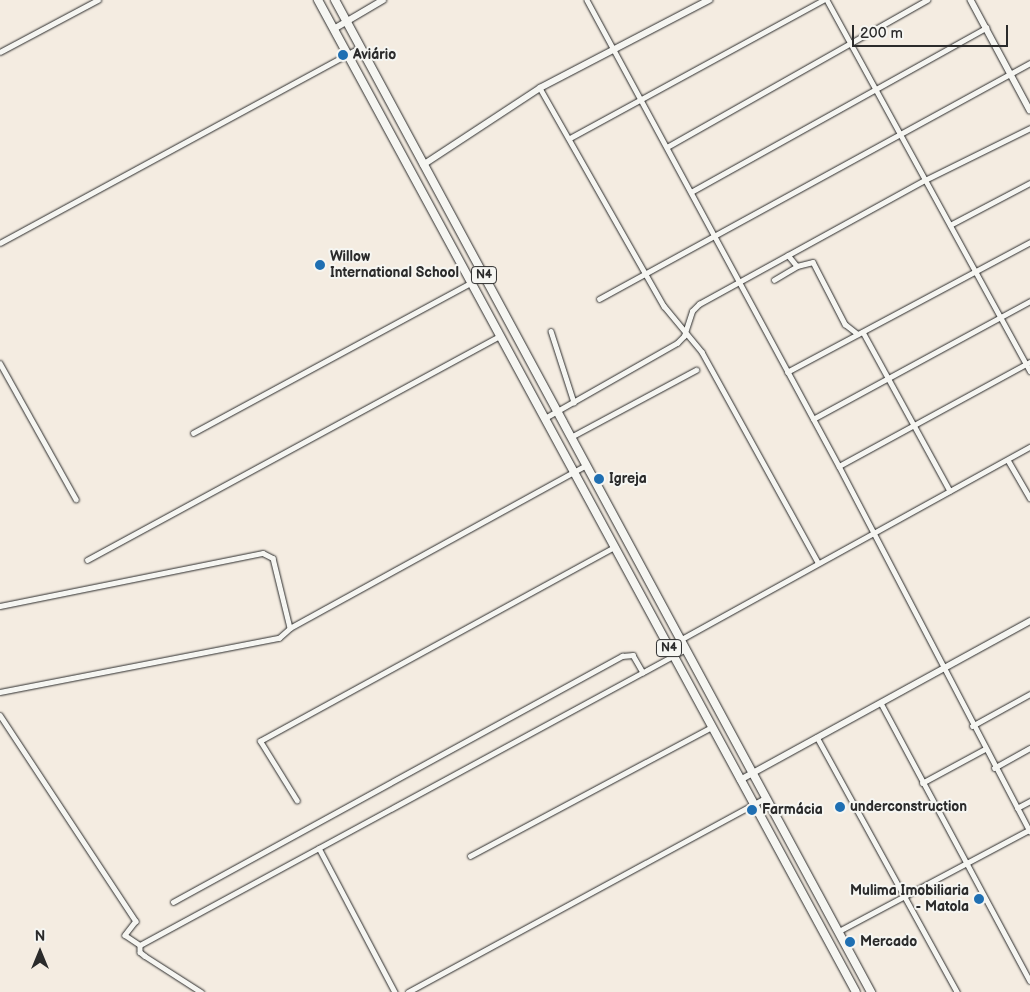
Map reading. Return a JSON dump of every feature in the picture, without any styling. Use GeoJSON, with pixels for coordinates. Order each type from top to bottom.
{"type":"FeatureCollection","features":[{"type":"Feature","properties":{"kind":"highway","name":"N4"},"geometry":{"type":"LineString","coordinates":[[318,0],[856,992]]}},
{"type":"Feature","properties":{"kind":"highway","name":"N4"},"geometry":{"type":"LineString","coordinates":[[335,0],[359,48],[571,437],[684,650],[754,774],[765,798],[871,992]]}},
{"type":"Feature","properties":{"kind":"street"},"geometry":{"type":"LineString","coordinates":[[0,52],[98,0]]}},
{"type":"Feature","properties":{"kind":"street"},"geometry":{"type":"LineString","coordinates":[[334,29],[383,0]]}},
{"type":"Feature","properties":{"kind":"street"},"geometry":{"type":"LineString","coordinates":[[587,0],[839,466],[984,749],[1030,831],[839,931]]}},
{"type":"Feature","properties":{"kind":"street"},"geometry":{"type":"LineString","coordinates":[[423,164],[540,88],[614,52],[709,0]]}},
{"type":"Feature","properties":{"kind":"street"},"geometry":{"type":"LineString","coordinates":[[570,138],[640,98],[823,0]]}},
{"type":"Feature","properties":{"kind":"street"},"geometry":{"type":"LineString","coordinates":[[827,0],[1028,363],[1030,371]]}},
{"type":"Feature","properties":{"kind":"street"},"geometry":{"type":"LineString","coordinates":[[667,147],[927,0]]}},
{"type":"Feature","properties":{"kind":"street"},"geometry":{"type":"LineString","coordinates":[[971,0],[1030,110]]}},
{"type":"Feature","properties":{"kind":"street"},"geometry":{"type":"LineString","coordinates":[[691,192],[986,28]]}},
{"type":"Feature","properties":{"kind":"street"},"geometry":{"type":"LineString","coordinates":[[0,243],[359,48]]}},
{"type":"Feature","properties":{"kind":"street"},"geometry":{"type":"LineString","coordinates":[[599,299],[1030,63]]}},
{"type":"Feature","properties":{"kind":"street"},"geometry":{"type":"LineString","coordinates":[[540,88],[671,316],[702,352],[818,562]]}},
{"type":"Feature","properties":{"kind":"street"},"geometry":{"type":"LineString","coordinates":[[544,419],[653,360],[678,344],[695,307],[925,180],[1030,128]]}},
{"type":"Feature","properties":{"kind":"street"},"geometry":{"type":"LineString","coordinates":[[950,225],[1030,183]]}},
{"type":"Feature","properties":{"kind":"street"},"geometry":{"type":"LineString","coordinates":[[787,372],[1030,242]]}},
{"type":"Feature","properties":{"kind":"street"},"geometry":{"type":"LineString","coordinates":[[788,255],[797,266]]}},
{"type":"Feature","properties":{"kind":"street"},"geometry":{"type":"LineString","coordinates":[[774,280],[797,266],[813,262],[846,324],[858,334]]}},
{"type":"Feature","properties":{"kind":"street"},"geometry":{"type":"LineString","coordinates":[[193,433],[472,282]]}},
{"type":"Feature","properties":{"kind":"street"},"geometry":{"type":"LineString","coordinates":[[813,419],[1030,301]]}},
{"type":"Feature","properties":{"kind":"street"},"geometry":{"type":"LineString","coordinates":[[551,331],[574,402]]}},
{"type":"Feature","properties":{"kind":"street"},"geometry":{"type":"LineString","coordinates":[[863,332],[890,378],[950,491]]}},
{"type":"Feature","properties":{"kind":"street"},"geometry":{"type":"LineString","coordinates":[[87,560],[500,336]]}},
{"type":"Feature","properties":{"kind":"street"},"geometry":{"type":"LineString","coordinates":[[0,363],[76,499]]}},
{"type":"Feature","properties":{"kind":"street"},"geometry":{"type":"LineString","coordinates":[[839,466],[1028,363]]}},
{"type":"Feature","properties":{"kind":"street"},"geometry":{"type":"LineString","coordinates":[[571,437],[696,370]]}},
{"type":"Feature","properties":{"kind":"street"},"geometry":{"type":"LineString","coordinates":[[669,646],[818,562],[1030,447]]}},
{"type":"Feature","properties":{"kind":"street"},"geometry":{"type":"LineString","coordinates":[[1008,460],[1030,498]]}},
{"type":"Feature","properties":{"kind":"street"},"geometry":{"type":"LineString","coordinates":[[0,692],[279,638],[290,628],[586,465]]}},
{"type":"Feature","properties":{"kind":"street"},"geometry":{"type":"LineString","coordinates":[[297,800],[260,741],[614,547]]}},
{"type":"Feature","properties":{"kind":"street"},"geometry":{"type":"LineString","coordinates":[[0,606],[263,553],[273,558],[290,628]]}},
{"type":"Feature","properties":{"kind":"street"},"geometry":{"type":"LineString","coordinates":[[740,780],[1030,621]]}},
{"type":"Feature","properties":{"kind":"street"},"geometry":{"type":"LineString","coordinates":[[140,945],[684,650]]}},
{"type":"Feature","properties":{"kind":"street"},"geometry":{"type":"LineString","coordinates":[[173,902],[622,656],[633,655],[643,672]]}},
{"type":"Feature","properties":{"kind":"street"},"geometry":{"type":"LineString","coordinates":[[972,726],[1030,694]]}},
{"type":"Feature","properties":{"kind":"street"},"geometry":{"type":"LineString","coordinates":[[881,703],[922,783],[1030,981]]}},
{"type":"Feature","properties":{"kind":"street"},"geometry":{"type":"LineString","coordinates":[[0,715],[136,921],[125,935],[140,945]]}},
{"type":"Feature","properties":{"kind":"street"},"geometry":{"type":"LineString","coordinates":[[470,856],[712,727]]}},
{"type":"Feature","properties":{"kind":"street"},"geometry":{"type":"LineString","coordinates":[[818,737],[957,992]]}},
{"type":"Feature","properties":{"kind":"street"},"geometry":{"type":"LineString","coordinates":[[994,768],[1030,748]]}},
{"type":"Feature","properties":{"kind":"street"},"geometry":{"type":"LineString","coordinates":[[922,783],[984,749]]}},
{"type":"Feature","properties":{"kind":"street"},"geometry":{"type":"LineString","coordinates":[[408,992],[765,798]]}},
{"type":"Feature","properties":{"kind":"street"},"geometry":{"type":"LineString","coordinates":[[1017,808],[1030,801]]}},
{"type":"Feature","properties":{"kind":"street"},"geometry":{"type":"LineString","coordinates":[[318,848],[395,992]]}},
{"type":"Feature","properties":{"kind":"street"},"geometry":{"type":"LineString","coordinates":[[140,945],[140,952],[145,956],[201,992]]}},
{"type":"Feature","properties":{"kind":"place","name":"Aviário"},"geometry":{"type":"Point","coordinates":[343,55]}},
{"type":"Feature","properties":{"kind":"place","name":"Willow International School"},"geometry":{"type":"Point","coordinates":[320,265]}},
{"type":"Feature","properties":{"kind":"place","name":"Igreja"},"geometry":{"type":"Point","coordinates":[599,479]}},
{"type":"Feature","properties":{"kind":"place","name":"underconstruction"},"geometry":{"type":"Point","coordinates":[840,807]}},
{"type":"Feature","properties":{"kind":"place","name":"Farmácia"},"geometry":{"type":"Point","coordinates":[752,810]}},
{"type":"Feature","properties":{"kind":"place","name":"Mulima Imobiliaria - Matola"},"geometry":{"type":"Point","coordinates":[979,899]}},
{"type":"Feature","properties":{"kind":"place","name":"Mercado"},"geometry":{"type":"Point","coordinates":[850,942]}}]}
